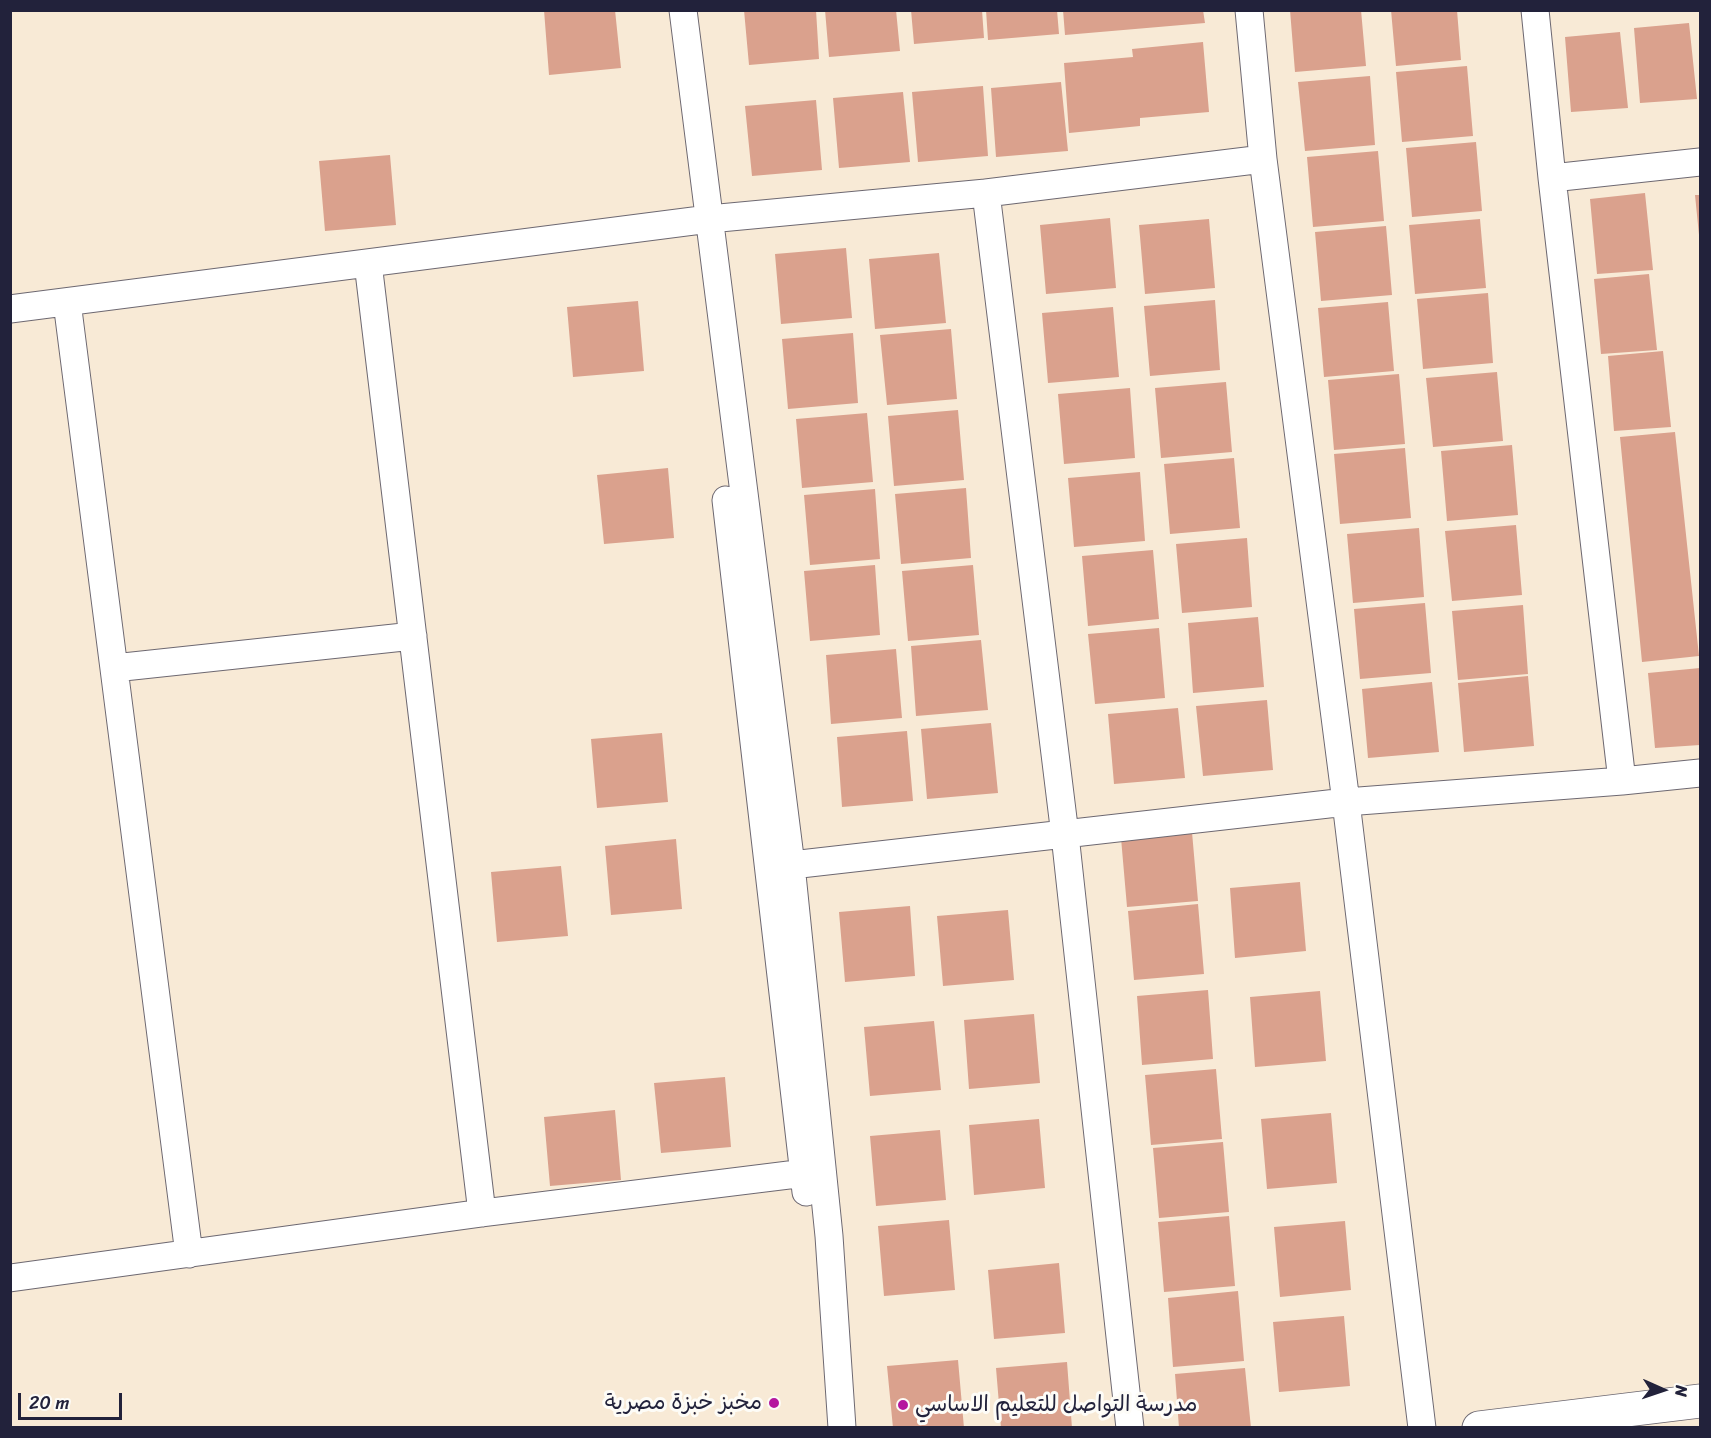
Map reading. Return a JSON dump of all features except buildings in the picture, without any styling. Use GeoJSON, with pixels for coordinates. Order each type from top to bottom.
{"type":"FeatureCollection","features":[{"type":"Feature","properties":{"kind":"street"},"geometry":{"type":"LineString","coordinates":[[666,10],[701,220]]}},
{"type":"Feature","properties":{"kind":"street"},"geometry":{"type":"LineString","coordinates":[[683,10],[701,220],[780,867],[813,1172],[836,1329],[842,1428]]}},
{"type":"Feature","properties":{"kind":"street"},"geometry":{"type":"LineString","coordinates":[[1248,10],[1263,159],[1346,802],[1422,1428]]}},
{"type":"Feature","properties":{"kind":"street"},"geometry":{"type":"LineString","coordinates":[[1535,10],[1552,178],[1622,781]]}},
{"type":"Feature","properties":{"kind":"street"},"geometry":{"type":"LineString","coordinates":[[10,309],[701,220],[986,193],[1263,159]]}},
{"type":"Feature","properties":{"kind":"street"},"geometry":{"type":"LineString","coordinates":[[1552,178],[1701,162]]}},
{"type":"Feature","properties":{"kind":"street"},"geometry":{"type":"LineString","coordinates":[[986,193],[1065,835],[1130,1428]]}},
{"type":"Feature","properties":{"kind":"street"},"geometry":{"type":"LineString","coordinates":[[368,263],[482,1213]]}},
{"type":"Feature","properties":{"kind":"street"},"geometry":{"type":"LineString","coordinates":[[67,302],[189,1254]]}},
{"type":"Feature","properties":{"kind":"street"},"geometry":{"type":"LineString","coordinates":[[114,668],[413,636]]}},
{"type":"Feature","properties":{"kind":"street"},"geometry":{"type":"LineString","coordinates":[[780,867],[1346,802],[1701,773]]}},
{"type":"Feature","properties":{"kind":"street"},"geometry":{"type":"LineString","coordinates":[[10,1278],[482,1213],[813,1172]]}},
{"type":"Feature","properties":{"kind":"street"},"geometry":{"type":"LineString","coordinates":[[813,1172],[826,1428]]}},
{"type":"Feature","properties":{"kind":"street"},"geometry":{"type":"LineString","coordinates":[[1479,1428],[1594,1421],[1701,1401]]}},
{"type":"Feature","properties":{"kind":"place","name":"مخبز خبزة مصرية"},"geometry":{"type":"Point","coordinates":[774,1403]}},
{"type":"Feature","properties":{"kind":"place","name":"مدرسة التواصل للتعليم الاساسي"},"geometry":{"type":"Point","coordinates":[903,1405]}}]}
